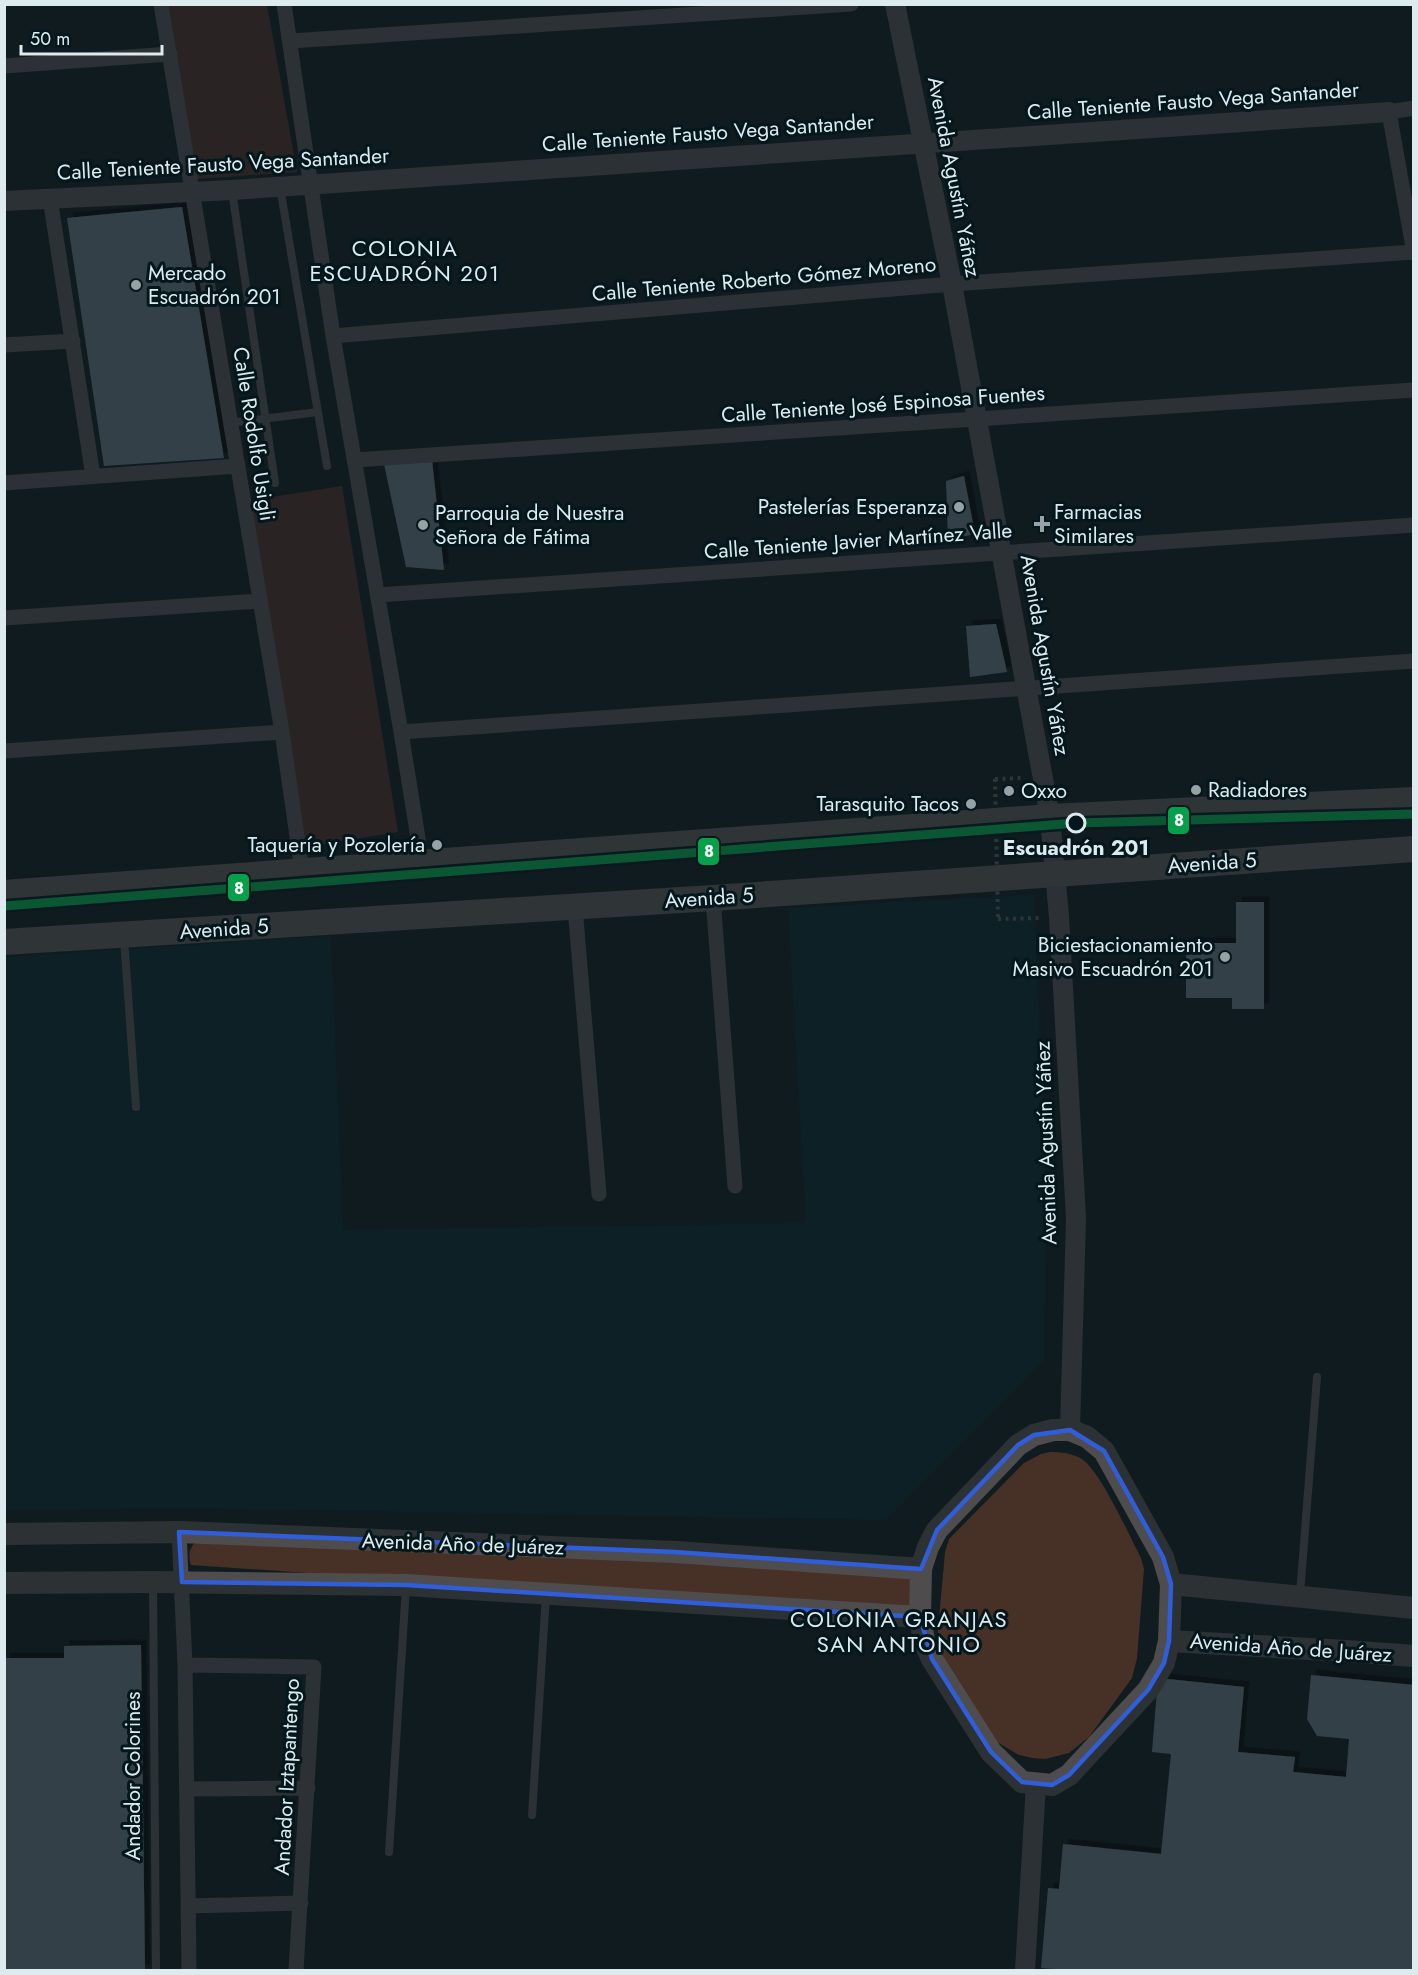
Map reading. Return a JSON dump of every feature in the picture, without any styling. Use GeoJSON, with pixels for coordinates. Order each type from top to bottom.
{"type":"FeatureCollection","features":[{"type":"Feature","properties":{"kind":"main road"},"geometry":{"type":"LineString","coordinates":[[4,893],[1050,817],[1413,800]]}},
{"type":"Feature","properties":{"kind":"main road","name":"Avenida 5"},"geometry":{"type":"LineString","coordinates":[[4,942],[713,898],[1413,849]]}},
{"type":"Feature","properties":{"kind":"main road"},"geometry":{"type":"LineString","coordinates":[[1053,1430],[1070,1430],[1087,1437],[1104,1451],[1163,1557],[1171,1584],[1168,1641],[1164,1663],[1148,1690],[1069,1774],[1052,1785],[1036,1784],[1022,1782],[991,1752],[932,1659],[924,1641],[920,1617],[921,1569],[928,1547],[937,1530],[1018,1445],[1034,1435],[1053,1430]]}},
{"type":"Feature","properties":{"kind":"main road","name":"Avenida Año de Juárez"},"geometry":{"type":"LineString","coordinates":[[4,1534],[179,1532],[663,1552],[921,1569]]}},
{"type":"Feature","properties":{"kind":"main road","name":"Avenida Año de Juárez"},"geometry":{"type":"LineString","coordinates":[[4,1583],[182,1582],[406,1585],[920,1617]]}},
{"type":"Feature","properties":{"kind":"main road"},"geometry":{"type":"LineString","coordinates":[[1171,1584],[1413,1608]]}},
{"type":"Feature","properties":{"kind":"main road","name":"Avenida Año de Juárez"},"geometry":{"type":"LineString","coordinates":[[1168,1641],[1413,1656]]}},
{"type":"Feature","properties":{"kind":"street","name":"Calle Rodolfo Usigli"},"geometry":{"type":"LineString","coordinates":[[161,4],[282,732],[302,872]]}},
{"type":"Feature","properties":{"kind":"street"},"geometry":{"type":"LineString","coordinates":[[284,4],[333,336],[422,863]]}},
{"type":"Feature","properties":{"kind":"street"},"geometry":{"type":"LineString","coordinates":[[290,41],[851,4]]}},
{"type":"Feature","properties":{"kind":"street","name":"Avenida Agustín Yáñez"},"geometry":{"type":"LineString","coordinates":[[895,4],[952,284],[1050,817],[1056,874],[1076,1218],[1070,1430]]}},
{"type":"Feature","properties":{"kind":"street"},"geometry":{"type":"LineString","coordinates":[[4,66],[170,54]]}},
{"type":"Feature","properties":{"kind":"street","name":"Calle Teniente Fausto Vega Santander"},"geometry":{"type":"LineString","coordinates":[[4,201],[232,190],[1389,112],[1413,108]]}},
{"type":"Feature","properties":{"kind":"street"},"geometry":{"type":"LineString","coordinates":[[1389,112],[1413,253]]}},
{"type":"Feature","properties":{"kind":"street"},"geometry":{"type":"LineString","coordinates":[[51,198],[93,476]]}},
{"type":"Feature","properties":{"kind":"street","name":"Calle Teniente Roberto Gómez Moreno"},"geometry":{"type":"LineString","coordinates":[[333,336],[952,284],[1413,253]]}},
{"type":"Feature","properties":{"kind":"street"},"geometry":{"type":"LineString","coordinates":[[4,345],[73,341]]}},
{"type":"Feature","properties":{"kind":"street","name":"Calle Teniente José Espinosa Fuentes"},"geometry":{"type":"LineString","coordinates":[[355,460],[1413,390]]}},
{"type":"Feature","properties":{"kind":"street"},"geometry":{"type":"LineString","coordinates":[[4,483],[238,466]]}},
{"type":"Feature","properties":{"kind":"street","name":"Calle Teniente Javier Martínez Valle"},"geometry":{"type":"LineString","coordinates":[[378,595],[1413,525]]}},
{"type":"Feature","properties":{"kind":"street"},"geometry":{"type":"LineString","coordinates":[[4,618],[260,601]]}},
{"type":"Feature","properties":{"kind":"street"},"geometry":{"type":"LineString","coordinates":[[401,732],[1413,661]]}},
{"type":"Feature","properties":{"kind":"street"},"geometry":{"type":"LineString","coordinates":[[4,751],[282,732]]}},
{"type":"Feature","properties":{"kind":"street"},"geometry":{"type":"LineString","coordinates":[[713,898],[735,1186]]}},
{"type":"Feature","properties":{"kind":"street"},"geometry":{"type":"LineString","coordinates":[[575,907],[599,1194]]}},
{"type":"Feature","properties":{"kind":"street"},"geometry":{"type":"LineString","coordinates":[[179,1532],[187,1789],[189,1971]]}},
{"type":"Feature","properties":{"kind":"street","name":"Andador Iztapantengo"},"geometry":{"type":"LineString","coordinates":[[184,1665],[314,1667],[296,1971]]}},
{"type":"Feature","properties":{"kind":"street"},"geometry":{"type":"LineString","coordinates":[[1025,1971],[1036,1784]]}},
{"type":"Feature","properties":{"kind":"street"},"geometry":{"type":"LineString","coordinates":[[187,1789],[308,1788]]}},
{"type":"Feature","properties":{"kind":"street"},"geometry":{"type":"LineString","coordinates":[[188,1906],[301,1903]]}},
{"type":"Feature","properties":{"kind":"lane"},"geometry":{"type":"LineString","coordinates":[[280,186],[327,466]]}},
{"type":"Feature","properties":{"kind":"lane"},"geometry":{"type":"LineString","coordinates":[[232,190],[275,483]]}},
{"type":"Feature","properties":{"kind":"lane"},"geometry":{"type":"LineString","coordinates":[[230,423],[318,412]]}},
{"type":"Feature","properties":{"kind":"lane"},"geometry":{"type":"LineString","coordinates":[[124,935],[136,1107]]}},
{"type":"Feature","properties":{"kind":"lane"},"geometry":{"type":"LineString","coordinates":[[1300,1597],[1317,1377]]}},
{"type":"Feature","properties":{"kind":"lane","name":"Andador Colorines"},"geometry":{"type":"LineString","coordinates":[[153,1582],[156,1971]]}},
{"type":"Feature","properties":{"kind":"lane"},"geometry":{"type":"LineString","coordinates":[[389,1852],[406,1585]]}},
{"type":"Feature","properties":{"kind":"lane"},"geometry":{"type":"LineString","coordinates":[[532,1815],[546,1593]]}},
{"type":"Feature","properties":{"kind":"path"},"geometry":{"type":"LineString","coordinates":[[1028,778],[995,779],[998,919],[1046,918]]}},
{"type":"Feature","properties":{"kind":"highlighted area"},"geometry":{"type":"Polygon","coordinates":[[[1070,1430],[1104,1451],[1163,1557],[1171,1584],[1169,1641],[1164,1663],[1148,1690],[1069,1775],[1052,1785],[1036,1784],[1022,1782],[991,1752],[932,1659],[920,1617],[406,1585],[182,1582],[179,1532],[675,1552],[921,1569],[937,1530],[1018,1445],[1034,1435],[1070,1430]]]}},
{"type":"Feature","properties":{"kind":"shaded area"},"geometry":{"type":"Polygon","coordinates":[[[169,5],[267,5],[297,172],[197,179],[169,5]]]}},
{"type":"Feature","properties":{"kind":"shaded area"},"geometry":{"type":"Polygon","coordinates":[[[342,486],[398,832],[305,847],[248,501],[342,486]]]}},
{"type":"Feature","properties":{"kind":"shaded area"},"geometry":{"type":"Polygon","coordinates":[[[1034,895],[1046,1185],[1044,1361],[886,1520],[181,1508],[5,1510],[5,957],[331,936],[343,1230],[806,1223],[788,908],[1034,895]]]}},
{"type":"Feature","properties":{"kind":"shaded area"},"geometry":{"type":"Polygon","coordinates":[[[1050,1452],[1074,1455],[1082,1459],[1098,1477],[1141,1558],[1144,1569],[1137,1658],[1132,1678],[1089,1737],[1069,1753],[1045,1759],[1019,1755],[997,1742],[938,1650],[937,1641],[945,1552],[949,1539],[1024,1463],[1050,1452]]]}},
{"type":"Feature","properties":{"kind":"shaded area"},"geometry":{"type":"Polygon","coordinates":[[[195,1542],[916,1569],[914,1614],[191,1565],[190,1553],[195,1542]]]}},
{"type":"Feature","properties":{"kind":"building","name":"Mercado Escuadrón 201"},"geometry":{"type":"Polygon","coordinates":[[[182,207],[224,458],[104,466],[67,218],[182,207]]]}},
{"type":"Feature","properties":{"kind":"building"},"geometry":{"type":"Polygon","coordinates":[[[432,460],[444,570],[406,567],[384,464],[432,460]]]}},
{"type":"Feature","properties":{"kind":"building","name":"Pastelerías Esperanza"},"geometry":{"type":"Polygon","coordinates":[[[964,476],[975,534],[948,540],[946,481],[964,476]]]}},
{"type":"Feature","properties":{"kind":"building"},"geometry":{"type":"Polygon","coordinates":[[[996,624],[1007,672],[970,677],[966,626],[996,624]]]}},
{"type":"Feature","properties":{"kind":"building","name":"Biciestacionamiento Masivo Escuadrón 201"},"geometry":{"type":"Polygon","coordinates":[[[1236,902],[1264,902],[1264,1009],[1232,1009],[1232,998],[1186,998],[1186,943],[1236,943],[1236,902]]]}},
{"type":"Feature","properties":{"kind":"building"},"geometry":{"type":"Polygon","coordinates":[[[141,1645],[145,1970],[4,1970],[4,1658],[64,1658],[64,1646],[141,1645]]]}},
{"type":"Feature","properties":{"kind":"building"},"geometry":{"type":"Polygon","coordinates":[[[1311,1675],[1414,1685],[1414,1970],[1065,1970],[1041,1968],[1048,1888],[1059,1889],[1063,1844],[1161,1854],[1171,1754],[1152,1752],[1158,1678],[1244,1687],[1238,1752],[1295,1757],[1293,1772],[1346,1777],[1349,1739],[1317,1736],[1307,1719],[1311,1675]]]}},
{"type":"Feature","properties":{"kind":"transit line","name":"8"},"geometry":{"type":"LineString","coordinates":[[4,906],[1076,823],[1414,814]]}},
{"type":"Feature","properties":{"kind":"place","name":"Mercado Escuadrón 201"},"geometry":{"type":"Point","coordinates":[136,285]}},
{"type":"Feature","properties":{"kind":"place","name":"Pastelerías Esperanza"},"geometry":{"type":"Point","coordinates":[959,507]}},
{"type":"Feature","properties":{"kind":"place","name":"Farmacias Similares"},"geometry":{"type":"Point","coordinates":[1042,524]}},
{"type":"Feature","properties":{"kind":"place","name":"Parroquia de Nuestra Señora de Fátima"},"geometry":{"type":"Point","coordinates":[423,525]}},
{"type":"Feature","properties":{"kind":"place","name":"Radiadores"},"geometry":{"type":"Point","coordinates":[1196,790]}},
{"type":"Feature","properties":{"kind":"place","name":"Oxxo"},"geometry":{"type":"Point","coordinates":[1009,791]}},
{"type":"Feature","properties":{"kind":"place","name":"Tarasquito Tacos"},"geometry":{"type":"Point","coordinates":[971,804]}},
{"type":"Feature","properties":{"kind":"place","name":"Escuadrón 201"},"geometry":{"type":"Point","coordinates":[1076,823]}},
{"type":"Feature","properties":{"kind":"place","name":"Taquería y Pozolería"},"geometry":{"type":"Point","coordinates":[437,845]}},
{"type":"Feature","properties":{"kind":"place","name":"Biciestacionamiento Masivo Escuadrón 201"},"geometry":{"type":"Point","coordinates":[1225,957]}},
{"type":"Feature","properties":{"kind":"district","name":"COLONIA ESCUADRÓN 201"},"geometry":{"type":"Point","coordinates":[405,260]}},
{"type":"Feature","properties":{"kind":"district","name":"COLONIA GRANJAS SAN ANTONIO"},"geometry":{"type":"Point","coordinates":[899,1632]}}]}
